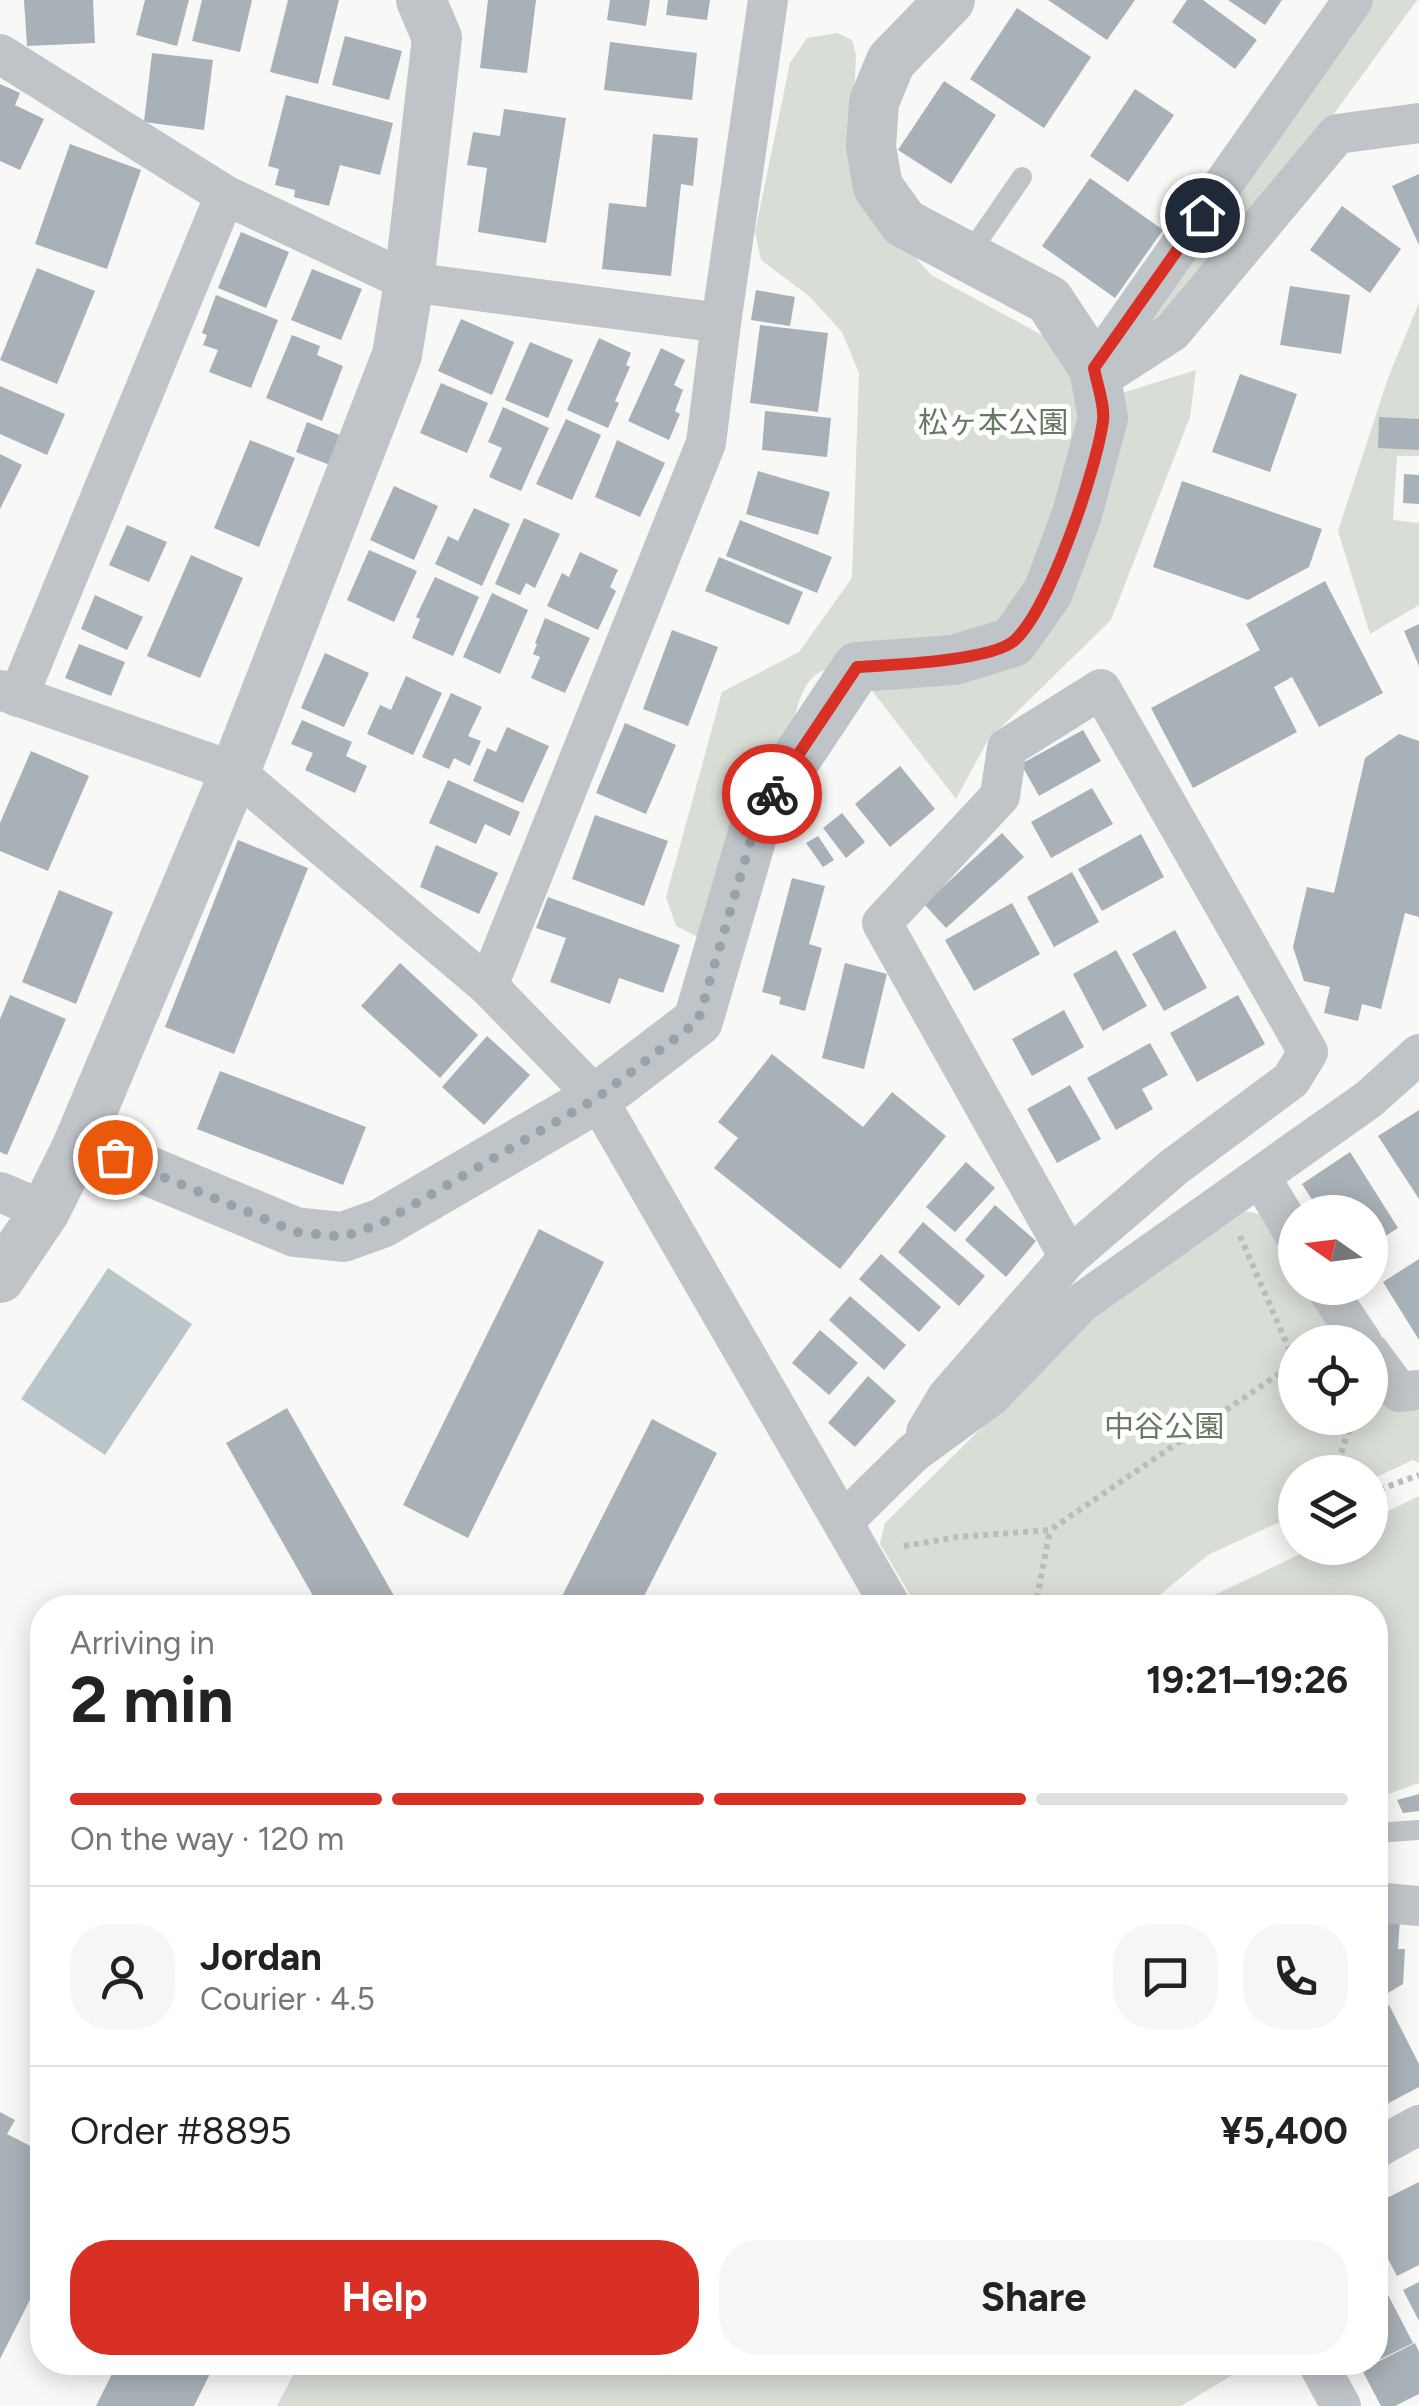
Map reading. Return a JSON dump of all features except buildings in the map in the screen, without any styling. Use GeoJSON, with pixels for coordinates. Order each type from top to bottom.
{"type":"FeatureCollection","features":[{"type":"Feature","properties":{"kind":"street"},"geometry":{"type":"LineString","coordinates":[[0,1278],[22,1202],[76,1149],[235,772],[397,356],[437,38],[421,0]]}},
{"type":"Feature","properties":{"kind":"street"},"geometry":{"type":"LineString","coordinates":[[488,986],[706,443],[768,0]]}},
{"type":"Feature","properties":{"kind":"street"},"geometry":{"type":"LineString","coordinates":[[76,1149],[115,1157],[296,1232],[343,1237],[382,1223],[597,1098],[698,1021],[758,816],[857,667],[954,660],[1013,642],[1048,592],[1077,514],[1104,418],[1095,375],[1049,300],[904,223],[878,187],[871,147],[874,102],[892,61],[950,0]]}},
{"type":"Feature","properties":{"kind":"street"},"geometry":{"type":"LineString","coordinates":[[1095,375],[1353,0]]}},
{"type":"Feature","properties":{"kind":"street"},"geometry":{"type":"LineString","coordinates":[[0,54],[225,195],[409,282],[720,323]]}},
{"type":"Feature","properties":{"kind":"street"},"geometry":{"type":"LineString","coordinates":[[1095,375],[1172,332],[1337,134],[1419,123]]}},
{"type":"Feature","properties":{"kind":"street"},"geometry":{"type":"LineString","coordinates":[[225,195],[9,693],[235,772],[488,986],[597,1098],[884,1595]]}},
{"type":"Feature","properties":{"kind":"street"},"geometry":{"type":"LineString","coordinates":[[851,1538],[948,1397],[1069,1256],[1174,1167],[1291,1080],[1308,1052],[1100,690],[1007,748],[1000,796],[882,922],[1069,1256]]}},
{"type":"Feature","properties":{"kind":"street"},"geometry":{"type":"LineString","coordinates":[[913,1453],[991,1396],[1081,1304],[1369,1099],[1419,1054]]}},
{"type":"Feature","properties":{"kind":"street"},"geometry":{"type":"LineString","coordinates":[[1261,1178],[1278,1206]]}},
{"type":"Feature","properties":{"kind":"street"},"geometry":{"type":"LineString","coordinates":[[1388,1377],[1399,1392],[1419,1390]]}},
{"type":"Feature","properties":{"kind":"street"},"geometry":{"type":"LineString","coordinates":[[1388,1903],[1419,1906]]}},
{"type":"Feature","properties":{"kind":"street"},"geometry":{"type":"LineString","coordinates":[[1388,2142],[1419,2124]]}},
{"type":"Feature","properties":{"kind":"street"},"geometry":{"type":"LineString","coordinates":[[1324,2375],[1341,2406]]}},
{"type":"Feature","properties":{"kind":"lane"},"geometry":{"type":"LineString","coordinates":[[966,258],[1022,178]]}},
{"type":"Feature","properties":{"kind":"lane"},"geometry":{"type":"LineString","coordinates":[[1388,1831],[1419,1830]]}},
{"type":"Feature","properties":{"kind":"path"},"geometry":{"type":"LineString","coordinates":[[1226,1202],[1279,1325]]}},
{"type":"Feature","properties":{"kind":"path"},"geometry":{"type":"LineString","coordinates":[[851,1538],[958,1537],[1050,1530],[1278,1375]]}},
{"type":"Feature","properties":{"kind":"path"},"geometry":{"type":"LineString","coordinates":[[1388,1487],[1419,1475]]}},
{"type":"Feature","properties":{"kind":"path"},"geometry":{"type":"LineString","coordinates":[[1038,1595],[1050,1530]]}},
{"type":"Feature","properties":{"kind":"green space"},"geometry":{"type":"Polygon","coordinates":[[[1366,0],[1417,0],[1325,126],[1179,309],[1135,331],[1366,0]]]}},
{"type":"Feature","properties":{"kind":"green space","name":"松ヶ本公園"},"geometry":{"type":"Polygon","coordinates":[[[837,33],[852,40],[856,55],[851,166],[860,195],[931,275],[1053,341],[1087,404],[1196,370],[1190,417],[1111,620],[988,740],[956,799],[856,670],[829,669],[811,679],[704,940],[676,926],[666,897],[722,692],[799,652],[852,578],[859,373],[842,332],[809,296],[761,260],[755,232],[790,63],[807,38],[837,33]]]}},
{"type":"Feature","properties":{"kind":"green space"},"geometry":{"type":"Polygon","coordinates":[[[1419,303],[1419,456],[1397,456],[1393,520],[1419,523],[1419,605],[1370,634],[1338,531],[1388,378],[1419,303]]]}},
{"type":"Feature","properties":{"kind":"green space","name":"中谷公園"},"geometry":{"type":"Polygon","coordinates":[[[1246,1211],[1267,1216],[1278,1234],[1278,1305],[1320,1305],[1333,1325],[1278,1325],[1278,1435],[1388,1435],[1388,1402],[1419,1411],[1419,1463],[1413,1460],[1388,1472],[1388,1455],[1278,1455],[1278,1523],[1208,1555],[1160,1595],[910,1595],[880,1544],[885,1523],[1094,1317],[1246,1211]]]}},
{"type":"Feature","properties":{"kind":"green space"},"geometry":{"type":"Polygon","coordinates":[[[1419,1496],[1419,1783],[1388,1794],[1388,1595],[1214,1595],[1278,1565],[1388,1565],[1388,1511],[1419,1496]]]}},
{"type":"Feature","properties":{"kind":"green space"},"geometry":{"type":"Polygon","coordinates":[[[293,2375],[1232,2375],[1181,2406],[277,2406],[293,2375]]]}},
{"type":"Feature","properties":{"kind":"shaded area"},"geometry":{"type":"Polygon","coordinates":[[[108,1268],[192,1324],[105,1455],[21,1399],[108,1268]]]}},
{"type":"Feature","properties":{"kind":"way so far"},"geometry":{"type":"LineString","coordinates":[[115,1157],[296,1232],[343,1237],[382,1223],[597,1098],[698,1021],[758,816],[772,794]]}},
{"type":"Feature","properties":{"kind":"route"},"geometry":{"type":"LineString","coordinates":[[772,794],[857,667],[954,660],[1013,642],[1048,592],[1077,514],[1104,418],[1094,368],[1202,215]]}}]}
